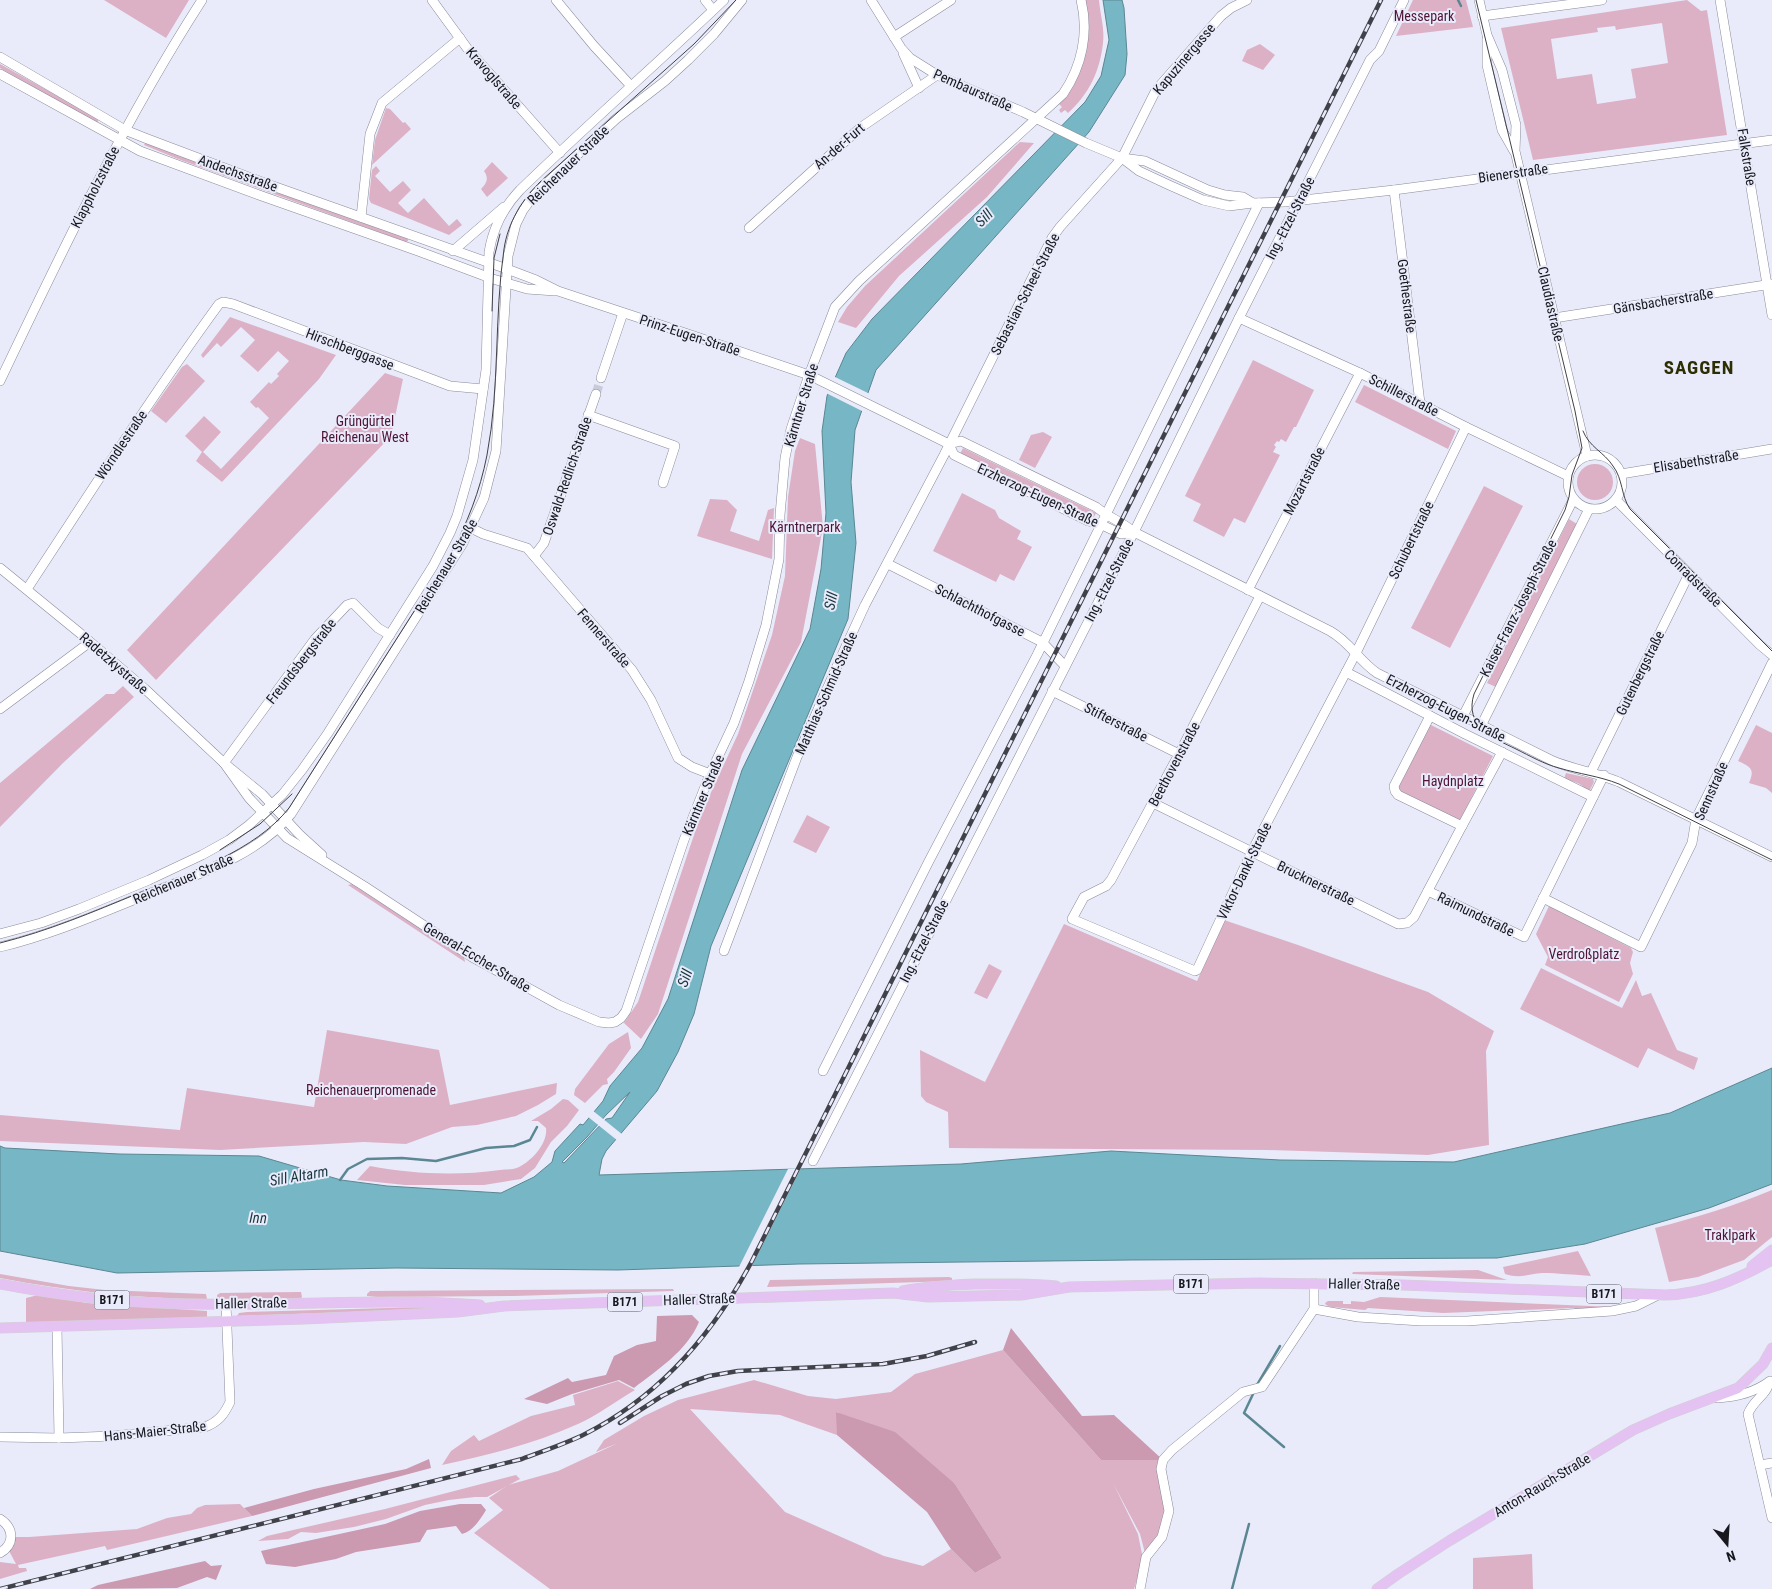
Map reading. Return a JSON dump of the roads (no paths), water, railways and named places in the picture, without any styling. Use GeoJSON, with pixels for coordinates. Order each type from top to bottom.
{"type":"FeatureCollection","features":[{"type":"Feature","properties":{"kind":"main road","name":"Haller Straße"},"geometry":{"type":"LineString","coordinates":[[1740,1277],[1772,1250]]}},
{"type":"Feature","properties":{"kind":"main road","name":"Haller Straße"},"geometry":{"type":"LineString","coordinates":[[0,1284],[88,1298],[158,1303],[226,1304],[364,1302],[504,1306],[894,1293],[928,1286],[952,1284],[1023,1283],[1069,1288],[1152,1284],[1403,1284],[1658,1296],[1701,1291],[1721,1285],[1772,1260]]}},
{"type":"Feature","properties":{"kind":"main road","name":"Haller Straße"},"geometry":{"type":"LineString","coordinates":[[0,1328],[57,1328],[458,1312],[504,1306]]}},
{"type":"Feature","properties":{"kind":"main road","name":"Anton-Rauch-Straße"},"geometry":{"type":"LineString","coordinates":[[1377,1589],[1449,1541],[1633,1430],[1677,1410],[1715,1398],[1738,1388],[1763,1364],[1772,1348]]}},
{"type":"Feature","properties":{"kind":"street","name":"Klappholzstraße"},"geometry":{"type":"LineString","coordinates":[[0,381],[119,140],[165,58],[202,0]]}},
{"type":"Feature","properties":{"kind":"street","name":"Kravoglstraße"},"geometry":{"type":"LineString","coordinates":[[432,0],[460,38],[560,153]]}},
{"type":"Feature","properties":{"kind":"street"},"geometry":{"type":"LineString","coordinates":[[556,0],[631,86]]}},
{"type":"Feature","properties":{"kind":"street"},"geometry":{"type":"LineString","coordinates":[[705,0],[713,10]]}},
{"type":"Feature","properties":{"kind":"street","name":"Reichenauer Straße"},"geometry":{"type":"LineString","coordinates":[[0,934],[68,913],[156,877],[229,840],[273,805],[286,791],[319,746],[390,635],[441,551],[457,516],[473,460],[483,389],[487,357],[488,263],[493,235],[498,222],[508,204],[520,190],[724,0]]}},
{"type":"Feature","properties":{"kind":"street","name":"Reichenauer Straße"},"geometry":{"type":"LineString","coordinates":[[0,947],[66,927],[184,880],[263,841],[286,820],[471,528],[484,496],[496,451],[510,245],[516,224],[523,210],[534,195],[616,119],[665,81],[688,60],[714,34],[742,0]]}},
{"type":"Feature","properties":{"kind":"street","name":"Pembaurstraße"},"geometry":{"type":"LineString","coordinates":[[871,0],[901,48],[920,88]]}},
{"type":"Feature","properties":{"kind":"street"},"geometry":{"type":"LineString","coordinates":[[894,37],[951,0]]}},
{"type":"Feature","properties":{"kind":"street","name":"Kärntner Straße"},"geometry":{"type":"LineString","coordinates":[[626,1011],[684,840],[710,774],[737,715],[749,681],[771,607],[779,559],[780,515],[785,458],[791,429],[809,375],[836,307],[859,281],[1064,92],[1078,66],[1082,50],[1084,18],[1081,0]]}},
{"type":"Feature","properties":{"kind":"street","name":"Kapuzinergasse"},"geometry":{"type":"LineString","coordinates":[[1122,158],[1156,90],[1221,16],[1231,8],[1247,0]]}},
{"type":"Feature","properties":{"kind":"street","name":"Claudiastraße"},"geometry":{"type":"LineString","coordinates":[[1479,0],[1487,35],[1502,69],[1516,125],[1514,151]]}},
{"type":"Feature","properties":{"kind":"street"},"geometry":{"type":"LineString","coordinates":[[1482,16],[1602,0]]}},
{"type":"Feature","properties":{"kind":"street","name":"Falkstraße"},"geometry":{"type":"LineString","coordinates":[[1720,0],[1770,284],[1772,315]]}},
{"type":"Feature","properties":{"kind":"street","name":"Ing.-Etzel-Straße"},"geometry":{"type":"LineString","coordinates":[[812,1161],[1134,532],[1239,318],[1370,60],[1379,51],[1395,25],[1405,2]]}},
{"type":"Feature","properties":{"kind":"street","name":"Claudiastraße"},"geometry":{"type":"LineString","coordinates":[[1487,35],[1487,65],[1502,129],[1514,151],[1520,173],[1587,456]]}},
{"type":"Feature","properties":{"kind":"street"},"geometry":{"type":"LineString","coordinates":[[361,218],[370,134],[382,103],[460,38]]}},
{"type":"Feature","properties":{"kind":"street","name":"Pembaurstraße"},"geometry":{"type":"LineString","coordinates":[[901,48],[910,58],[938,76],[1086,143]]}},
{"type":"Feature","properties":{"kind":"street","name":"Andechsstraße"},"geometry":{"type":"LineString","coordinates":[[0,57],[125,130],[243,175],[488,263]]}},
{"type":"Feature","properties":{"kind":"street","name":"Andechsstraße"},"geometry":{"type":"LineString","coordinates":[[0,74],[140,151],[488,277]]}},
{"type":"Feature","properties":{"kind":"street","name":"An-der-Furt"},"geometry":{"type":"LineString","coordinates":[[749,228],[860,128],[938,76]]}},
{"type":"Feature","properties":{"kind":"street","name":"Bienerstraße"},"geometry":{"type":"LineString","coordinates":[[1086,143],[1122,158],[1139,170],[1203,200],[1229,206],[1394,190],[1772,140]]}},
{"type":"Feature","properties":{"kind":"street","name":"Sebastian-Scheel-Straße"},"geometry":{"type":"LineString","coordinates":[[949,444],[1052,238],[1122,158]]}},
{"type":"Feature","properties":{"kind":"street","name":"Goethestraße"},"geometry":{"type":"LineString","coordinates":[[1394,190],[1420,403]]}},
{"type":"Feature","properties":{"kind":"street"},"geometry":{"type":"LineString","coordinates":[[823,1071],[1042,642],[1222,279],[1256,203]]}},
{"type":"Feature","properties":{"kind":"street"},"geometry":{"type":"LineString","coordinates":[[453,251],[508,204]]}},
{"type":"Feature","properties":{"kind":"street"},"geometry":{"type":"LineString","coordinates":[[418,251],[422,240]]}},
{"type":"Feature","properties":{"kind":"street","name":"Prinz-Eugen-Straße"},"geometry":{"type":"LineString","coordinates":[[488,263],[536,280],[558,292],[809,375],[876,408]]}},
{"type":"Feature","properties":{"kind":"street","name":"Prinz-Eugen-Straße"},"geometry":{"type":"LineString","coordinates":[[488,277],[526,289],[558,292]]}},
{"type":"Feature","properties":{"kind":"street","name":"Gänsbacherstraße"},"geometry":{"type":"LineString","coordinates":[[1554,318],[1770,284]]}},
{"type":"Feature","properties":{"kind":"street","name":"Hirschberggasse"},"geometry":{"type":"LineString","coordinates":[[219,304],[222,302],[233,304],[450,386],[483,389]]}},
{"type":"Feature","properties":{"kind":"street","name":"Wörndlestraße"},"geometry":{"type":"LineString","coordinates":[[27,590],[126,436],[219,304]]}},
{"type":"Feature","properties":{"kind":"street"},"geometry":{"type":"LineString","coordinates":[[601,378],[623,313]]}},
{"type":"Feature","properties":{"kind":"street","name":"Schillerstraße"},"geometry":{"type":"LineString","coordinates":[[1239,318],[1360,373],[1568,476]]}},
{"type":"Feature","properties":{"kind":"street","name":"Mozartstraße"},"geometry":{"type":"LineString","coordinates":[[1248,590],[1360,373]]}},
{"type":"Feature","properties":{"kind":"street","name":"Oswald-Redlich-Straße"},"geometry":{"type":"LineString","coordinates":[[534,556],[544,543],[596,394]]}},
{"type":"Feature","properties":{"kind":"street","name":"Erzherzog-Eugen-Straße"},"geometry":{"type":"LineString","coordinates":[[876,408],[949,444],[954,455],[1088,521],[1100,524],[1121,534],[1134,532]]}},
{"type":"Feature","properties":{"kind":"street"},"geometry":{"type":"LineString","coordinates":[[588,415],[675,446],[663,483]]}},
{"type":"Feature","properties":{"kind":"street","name":"Schubertstraße"},"geometry":{"type":"LineString","coordinates":[[1356,653],[1466,427]]}},
{"type":"Feature","properties":{"kind":"street","name":"Erzherzog-Eugen-Straße"},"geometry":{"type":"LineString","coordinates":[[949,444],[960,441],[1096,507],[1105,515],[1134,532],[1336,634],[1347,642],[1367,666],[1377,673],[1482,726],[1553,761],[1604,775],[1772,857]]}},
{"type":"Feature","properties":{"kind":"street","name":"Matthias-Schmid-Straße"},"geometry":{"type":"LineString","coordinates":[[724,950],[801,750],[865,605],[949,444]]}},
{"type":"Feature","properties":{"kind":"street","name":"Elisabethstraße"},"geometry":{"type":"LineString","coordinates":[[1621,474],[1772,449]]}},
{"type":"Feature","properties":{"kind":"street"},"geometry":{"type":"LineString","coordinates":[[1594,455],[1608,458],[1621,474],[1622,487],[1616,500],[1604,508],[1589,510],[1580,506],[1573,500],[1568,488],[1568,476],[1573,465],[1587,456],[1594,455]]}},
{"type":"Feature","properties":{"kind":"street","name":"Kaiser-Franz-Joseph-Straße"},"geometry":{"type":"LineString","coordinates":[[1463,716],[1573,500]]}},
{"type":"Feature","properties":{"kind":"street","name":"Conradstraße"},"geometry":{"type":"LineString","coordinates":[[1616,500],[1772,655]]}},
{"type":"Feature","properties":{"kind":"street","name":"Kaiser-Franz-Joseph-Straße"},"geometry":{"type":"LineString","coordinates":[[1482,726],[1589,510]]}},
{"type":"Feature","properties":{"kind":"street","name":"Fennerstraße"},"geometry":{"type":"LineString","coordinates":[[471,528],[483,534],[527,548],[632,670],[651,700],[678,758],[692,767],[710,774]]}},
{"type":"Feature","properties":{"kind":"street","name":"Schlachthofgasse"},"geometry":{"type":"LineString","coordinates":[[888,564],[1042,642],[1065,666]]}},
{"type":"Feature","properties":{"kind":"street","name":"Radetzkystraße"},"geometry":{"type":"LineString","coordinates":[[0,568],[145,689],[227,766],[239,779],[263,813],[278,829]]}},
{"type":"Feature","properties":{"kind":"street","name":"Gutenbergstraße"},"geometry":{"type":"LineString","coordinates":[[1591,772],[1689,574]]}},
{"type":"Feature","properties":{"kind":"street","name":"Beethovenstraße"},"geometry":{"type":"LineString","coordinates":[[1072,919],[1084,897],[1106,886],[1111,880],[1179,754],[1260,596]]}},
{"type":"Feature","properties":{"kind":"street","name":"Freundsbergstraße"},"geometry":{"type":"LineString","coordinates":[[227,766],[315,639],[347,605],[353,603],[378,628],[390,635]]}},
{"type":"Feature","properties":{"kind":"street"},"geometry":{"type":"LineString","coordinates":[[0,709],[90,642]]}},
{"type":"Feature","properties":{"kind":"street","name":"Viktor-Dankl-Straße"},"geometry":{"type":"LineString","coordinates":[[1072,919],[1195,971],[1197,970],[1252,851],[1356,653]]}},
{"type":"Feature","properties":{"kind":"street","name":"Sennstraße"},"geometry":{"type":"LineString","coordinates":[[1543,898],[1641,947],[1692,843],[1696,819],[1772,663]]}},
{"type":"Feature","properties":{"kind":"street","name":"Erzherzog-Eugen-Straße"},"geometry":{"type":"LineString","coordinates":[[1346,672],[1430,716]]}},
{"type":"Feature","properties":{"kind":"street","name":"Stifterstraße"},"geometry":{"type":"LineString","coordinates":[[1052,690],[1179,754]]}},
{"type":"Feature","properties":{"kind":"street"},"geometry":{"type":"LineString","coordinates":[[1462,826],[1398,795],[1395,791],[1394,786],[1430,716],[1593,797]]}},
{"type":"Feature","properties":{"kind":"street"},"geometry":{"type":"LineString","coordinates":[[1428,891],[1502,752]]}},
{"type":"Feature","properties":{"kind":"street"},"geometry":{"type":"LineString","coordinates":[[1543,898],[1604,775]]}},
{"type":"Feature","properties":{"kind":"street","name":"Radetzkystraße"},"geometry":{"type":"LineString","coordinates":[[239,779],[262,794],[286,820]]}},
{"type":"Feature","properties":{"kind":"street","name":"Brucknerstraße"},"geometry":{"type":"LineString","coordinates":[[1153,803],[1398,924],[1407,923],[1414,917],[1428,891]]}},
{"type":"Feature","properties":{"kind":"street","name":"General-Eccher-Straße"},"geometry":{"type":"LineString","coordinates":[[286,820],[333,866]]}},
{"type":"Feature","properties":{"kind":"street","name":"General-Eccher-Straße"},"geometry":{"type":"LineString","coordinates":[[278,829],[297,846],[333,866],[472,957],[559,1006],[599,1022],[609,1023],[621,1018],[626,1011]]}},
{"type":"Feature","properties":{"kind":"street","name":"Raimundstraße"},"geometry":{"type":"LineString","coordinates":[[1428,891],[1524,937],[1543,898]]}},
{"type":"Feature","properties":{"kind":"street"},"geometry":{"type":"LineString","coordinates":[[1140,1589],[1146,1557],[1162,1537],[1169,1511],[1161,1469],[1163,1460],[1172,1450],[1243,1392],[1262,1387],[1314,1308],[1314,1284]]}},
{"type":"Feature","properties":{"kind":"street","name":"Haller Straße"},"geometry":{"type":"LineString","coordinates":[[1314,1308],[1358,1317],[1421,1321],[1467,1321],[1612,1311],[1636,1306],[1658,1296]]}},
{"type":"Feature","properties":{"kind":"street","name":"Hans-Maier-Straße"},"geometry":{"type":"LineString","coordinates":[[0,1437],[59,1438],[113,1436],[205,1427],[216,1423],[224,1414],[230,1402],[226,1304]]}},
{"type":"Feature","properties":{"kind":"street"},"geometry":{"type":"LineString","coordinates":[[57,1328],[59,1438]]}},
{"type":"Feature","properties":{"kind":"street"},"geometry":{"type":"LineString","coordinates":[[1771,1381],[1768,1389],[1752,1405],[1748,1414],[1772,1518]]}},
{"type":"Feature","properties":{"kind":"street","name":"Anton-Rauch-Straße"},"geometry":{"type":"LineString","coordinates":[[1715,1398],[1751,1393],[1771,1381]]}},
{"type":"Feature","properties":{"kind":"street"},"geometry":{"type":"LineString","coordinates":[[1760,1465],[1772,1463]]}},
{"type":"Feature","properties":{"kind":"street"},"geometry":{"type":"LineString","coordinates":[[0,1519],[10,1528],[12,1537],[8,1547],[0,1553]]}},
{"type":"Feature","properties":{"kind":"water"},"geometry":{"type":"Polygon","coordinates":[[[1103,0],[1122,0],[1127,54],[1125,75],[1089,132],[876,370],[855,430],[851,482],[856,543],[848,619],[711,946],[694,1014],[678,1052],[657,1091],[606,1151],[602,1159],[599,1175],[961,1164],[1111,1151],[1280,1160],[1454,1162],[1670,1113],[1772,1068],[1772,1184],[1709,1208],[1585,1244],[1497,1258],[799,1264],[618,1270],[396,1268],[117,1273],[0,1251],[0,1146],[5,1148],[119,1154],[259,1156],[341,1180],[387,1186],[501,1193],[534,1177],[552,1162],[555,1151],[580,1124],[583,1125],[603,1101],[610,1086],[642,1048],[668,999],[742,770],[810,629],[821,569],[826,513],[822,431],[827,396],[846,353],[872,319],[1085,102],[1101,76],[1109,40],[1103,0]],[[630,1092],[562,1162],[564,1163],[606,1119],[612,1118],[630,1092]]]}},
{"type":"Feature","properties":{"kind":"waterway"},"geometry":{"type":"LineString","coordinates":[[1458,0],[1461,6]]}},
{"type":"Feature","properties":{"kind":"waterway","name":"Sill Altarm"},"geometry":{"type":"LineString","coordinates":[[340,1180],[348,1169],[367,1159],[402,1158],[436,1161],[486,1148],[514,1146],[530,1140],[537,1127]]}},
{"type":"Feature","properties":{"kind":"waterway"},"geometry":{"type":"LineString","coordinates":[[1257,1385],[1280,1346]]}},
{"type":"Feature","properties":{"kind":"waterway"},"geometry":{"type":"LineString","coordinates":[[1254,1392],[1244,1413],[1284,1447]]}},
{"type":"Feature","properties":{"kind":"waterway"},"geometry":{"type":"LineString","coordinates":[[1232,1589],[1249,1524]]}},
{"type":"Feature","properties":{"kind":"tunnel"},"geometry":{"type":"LineString","coordinates":[[596,394],[601,378]]}},
{"type":"Feature","properties":{"kind":"tram line"},"geometry":{"type":"LineString","coordinates":[[0,943],[70,921],[199,869],[240,849],[258,837],[289,808],[450,555],[472,507],[481,481],[491,429],[501,275],[506,239],[512,221],[528,196],[541,181],[694,44],[736,0]]}},
{"type":"Feature","properties":{"kind":"tram line"},"geometry":{"type":"LineString","coordinates":[[1476,0],[1575,411],[1582,448],[1572,475],[1565,510],[1474,694],[1473,715],[1477,723],[1490,735],[1537,760],[1619,784],[1772,860]]}},
{"type":"Feature","properties":{"kind":"tram line"},"geometry":{"type":"LineString","coordinates":[[492,311],[494,258],[500,234]]}},
{"type":"Feature","properties":{"kind":"tram line"},"geometry":{"type":"LineString","coordinates":[[1583,431],[1589,441],[1616,471],[1630,509],[1772,651]]}},
{"type":"Feature","properties":{"kind":"tram line"},"geometry":{"type":"LineString","coordinates":[[220,850],[260,824],[292,794]]}},
{"type":"Feature","properties":{"kind":"railway"},"geometry":{"type":"LineString","coordinates":[[0,1589],[522,1459],[577,1438],[612,1419],[661,1382],[702,1338],[737,1288],[752,1261],[1381,0]]}},
{"type":"Feature","properties":{"kind":"railway"},"geometry":{"type":"LineString","coordinates":[[620,1423],[662,1396],[686,1384],[709,1376],[738,1371],[883,1364],[927,1356],[975,1342]]}},
{"type":"Feature","properties":{"kind":"district","name":"SAGGEN"},"geometry":{"type":"Point","coordinates":[1699,367]}},
{"type":"Feature","properties":{"kind":"park label","name":"Messepark"},"geometry":{"type":"Point","coordinates":[1424,16]}},
{"type":"Feature","properties":{"kind":"park label","name":"Grüngürtel Reichenau West"},"geometry":{"type":"Point","coordinates":[365,430]}},
{"type":"Feature","properties":{"kind":"park label","name":"Kärntnerpark"},"geometry":{"type":"Point","coordinates":[805,527]}},
{"type":"Feature","properties":{"kind":"park label","name":"Haydnplatz"},"geometry":{"type":"Point","coordinates":[1453,781]}},
{"type":"Feature","properties":{"kind":"park label","name":"Verdroßplatz"},"geometry":{"type":"Point","coordinates":[1584,954]}},
{"type":"Feature","properties":{"kind":"park label","name":"Reichenauerpromenade"},"geometry":{"type":"Point","coordinates":[371,1090]}},
{"type":"Feature","properties":{"kind":"park label","name":"Traklpark"},"geometry":{"type":"Point","coordinates":[1730,1235]}},
{"type":"Feature","properties":{"kind":"water label","name":"Sill"},"geometry":{"type":"Point","coordinates":[984,218]}},
{"type":"Feature","properties":{"kind":"water label","name":"Sill"},"geometry":{"type":"Point","coordinates":[831,601]}},
{"type":"Feature","properties":{"kind":"water label","name":"Sill"},"geometry":{"type":"Point","coordinates":[685,978]}},
{"type":"Feature","properties":{"kind":"water label","name":"Inn"},"geometry":{"type":"Point","coordinates":[258,1218]}}]}
